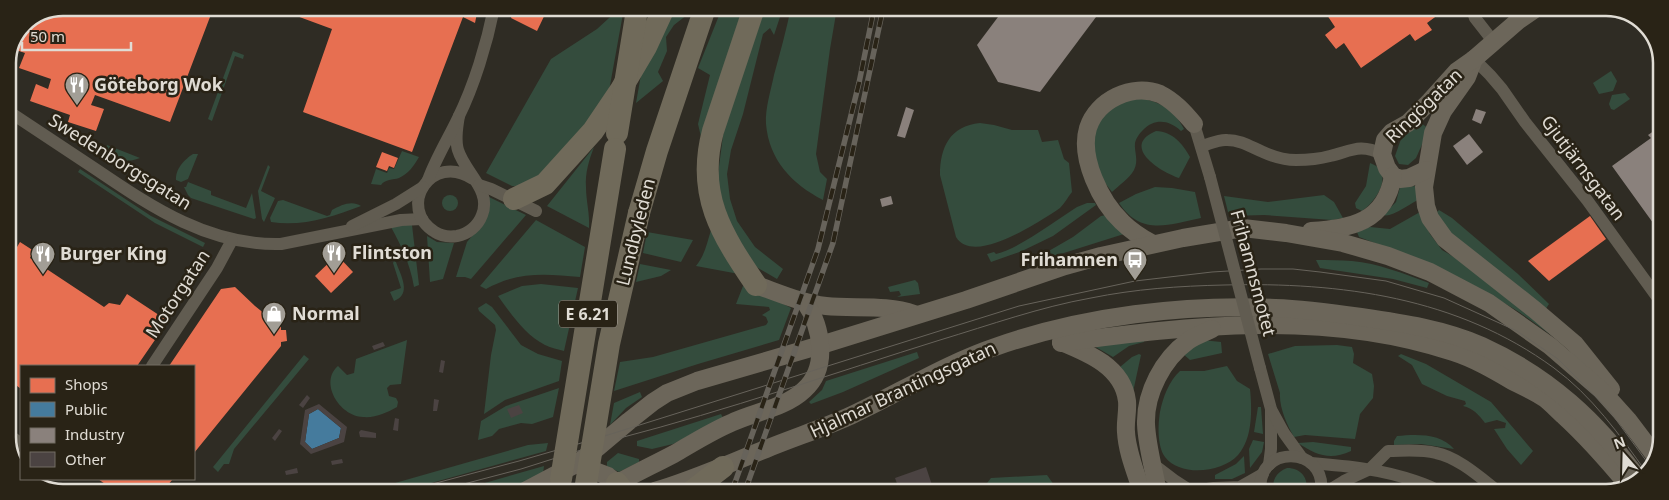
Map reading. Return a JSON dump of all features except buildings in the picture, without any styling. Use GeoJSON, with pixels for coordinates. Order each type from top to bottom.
{"type":"FeatureCollection","features":[{"type":"Feature","properties":{"kind":"highway","name":"Lundbyleden"},"geometry":{"type":"LineString","coordinates":[[560,484],[637,16]]}},
{"type":"Feature","properties":{"kind":"highway"},"geometry":{"type":"LineString","coordinates":[[514,199],[545,184],[593,131],[625,84],[646,47],[660,16]]}},
{"type":"Feature","properties":{"kind":"highway","name":"Lundbyleden"},"geometry":{"type":"LineString","coordinates":[[585,484],[609,344],[639,213],[657,151],[702,16]]}},
{"type":"Feature","properties":{"kind":"highway"},"geometry":{"type":"LineString","coordinates":[[751,16],[712,131],[707,165],[710,199],[717,219],[732,250],[756,285]]}},
{"type":"Feature","properties":{"kind":"highway"},"geometry":{"type":"LineString","coordinates":[[701,484],[723,467]]}},
{"type":"Feature","properties":{"kind":"main road","name":"Ringögatan"},"geometry":{"type":"LineString","coordinates":[[1393,176],[1386,168],[1382,154],[1385,140],[1392,132],[1408,123],[1457,71],[1474,60],[1493,41],[1525,16]]}},
{"type":"Feature","properties":{"kind":"main road","name":"Ringögatan"},"geometry":{"type":"LineString","coordinates":[[1474,60],[1467,77],[1443,111],[1433,133],[1424,187],[1426,206],[1430,218],[1439,232],[1470,260],[1535,310],[1575,344],[1618,398],[1628,420]]}},
{"type":"Feature","properties":{"kind":"main road"},"geometry":{"type":"LineString","coordinates":[[1153,244],[1124,224],[1108,206],[1095,181],[1088,158],[1086,137],[1088,128],[1092,119],[1106,103],[1122,94],[1146,90],[1172,101],[1194,124]]}},
{"type":"Feature","properties":{"kind":"main road"},"geometry":{"type":"LineString","coordinates":[[1286,233],[1353,226],[1372,214],[1387,199],[1393,176],[1409,178],[1426,170]]}},
{"type":"Feature","properties":{"kind":"main road"},"geometry":{"type":"LineString","coordinates":[[538,484],[576,464],[606,442],[640,412],[668,394],[697,381],[917,315],[1065,266],[1153,244],[1223,230],[1243,228],[1343,243],[1388,256],[1430,272],[1489,303],[1550,346],[1601,390],[1628,420],[1651,450]]}},
{"type":"Feature","properties":{"kind":"main road"},"geometry":{"type":"LineString","coordinates":[[756,285],[805,302],[840,307],[906,311],[917,315]]}},
{"type":"Feature","properties":{"kind":"main road"},"geometry":{"type":"LineString","coordinates":[[623,484],[729,424],[794,398],[805,390],[812,380],[819,358],[820,345],[817,324],[805,302]]}},
{"type":"Feature","properties":{"kind":"main road","name":"Hjalmar Brantingsgatan"},"geometry":{"type":"LineString","coordinates":[[676,484],[828,426],[942,369],[976,354],[1020,339],[1080,323],[1166,311],[1217,308],[1275,308],[1324,312],[1429,328],[1482,346],[1521,367],[1555,389],[1573,404],[1613,445],[1634,474]]}},
{"type":"Feature","properties":{"kind":"main road"},"geometry":{"type":"LineString","coordinates":[[1157,484],[1146,422],[1149,400],[1154,385],[1171,356],[1186,342],[1219,326]]}},
{"type":"Feature","properties":{"kind":"main road"},"geometry":{"type":"LineString","coordinates":[[1020,339],[1061,342],[1183,327],[1304,326],[1373,331],[1413,340],[1455,353],[1492,369],[1544,399],[1585,436],[1624,480]]}},
{"type":"Feature","properties":{"kind":"main road"},"geometry":{"type":"LineString","coordinates":[[1061,342],[1097,358],[1110,367],[1120,382],[1127,398],[1125,431],[1127,443],[1140,484]]}},
{"type":"Feature","properties":{"kind":"main road"},"geometry":{"type":"LineString","coordinates":[[576,464],[608,476],[612,484]]}},
{"type":"Feature","properties":{"kind":"street"},"geometry":{"type":"LineString","coordinates":[[459,116],[457,132],[458,149],[484,200],[482,217],[478,224],[465,234],[447,236],[438,234],[430,229],[422,219],[418,203],[439,153],[459,116],[484,50],[492,16]]}},
{"type":"Feature","properties":{"kind":"street"},"geometry":{"type":"LineString","coordinates":[[1474,16],[1493,41]]}},
{"type":"Feature","properties":{"kind":"street","name":"Gjutjärnsgatan"},"geometry":{"type":"LineString","coordinates":[[1474,60],[1496,82],[1525,122],[1588,200],[1653,291]]}},
{"type":"Feature","properties":{"kind":"street","name":"Swedenborgsgatan"},"geometry":{"type":"LineString","coordinates":[[16,115],[173,219],[232,240],[281,244],[410,219],[422,219]]}},
{"type":"Feature","properties":{"kind":"street","name":"Frihamnsmotet"},"geometry":{"type":"LineString","coordinates":[[1194,124],[1202,146],[1271,409],[1284,433],[1319,474],[1321,484]]}},
{"type":"Feature","properties":{"kind":"street"},"geometry":{"type":"LineString","coordinates":[[1202,146],[1222,140],[1229,140],[1251,146],[1277,158],[1295,160],[1321,158],[1352,148],[1374,150],[1382,154]]}},
{"type":"Feature","properties":{"kind":"street"},"geometry":{"type":"LineString","coordinates":[[425,184],[434,175],[450,170],[458,171],[476,182],[536,211]]}},
{"type":"Feature","properties":{"kind":"street","name":"Swedenborgsgatan"},"geometry":{"type":"LineString","coordinates":[[336,233],[396,204],[425,184]]}},
{"type":"Feature","properties":{"kind":"street","name":"Motorgatan"},"geometry":{"type":"LineString","coordinates":[[153,365],[217,268],[232,240]]}},
{"type":"Feature","properties":{"kind":"street","name":"Frihamnsmotet"},"geometry":{"type":"LineString","coordinates":[[1260,484],[1271,449],[1271,409]]}},
{"type":"Feature","properties":{"kind":"street"},"geometry":{"type":"LineString","coordinates":[[1339,484],[1370,469],[1388,452],[1412,450],[1437,453],[1468,468],[1489,484]]}},
{"type":"Feature","properties":{"kind":"street"},"geometry":{"type":"LineString","coordinates":[[1245,484],[1284,456],[1370,469],[1423,484]]}},
{"type":"Feature","properties":{"kind":"street"},"geometry":{"type":"LineString","coordinates":[[1153,464],[1179,484]]}},
{"type":"Feature","properties":{"kind":"green space"},"geometry":{"type":"Polygon","coordinates":[[[611,16],[623,16],[607,102],[528,187],[512,186],[486,173],[551,59],[597,29],[611,16]]]}},
{"type":"Feature","properties":{"kind":"green space"},"geometry":{"type":"Polygon","coordinates":[[[667,16],[686,16],[674,25],[666,37],[667,51],[658,72],[663,81],[636,103],[642,69],[667,16]]]}},
{"type":"Feature","properties":{"kind":"green space"},"geometry":{"type":"Polygon","coordinates":[[[719,16],[741,16],[701,137],[698,124],[710,75],[698,68],[719,16]]]}},
{"type":"Feature","properties":{"kind":"green space"},"geometry":{"type":"Polygon","coordinates":[[[762,16],[780,16],[774,35],[770,28],[763,34],[743,114],[731,150],[727,174],[730,199],[737,221],[755,247],[783,269],[777,279],[758,268],[744,255],[732,235],[717,182],[724,128],[762,16]]]}},
{"type":"Feature","properties":{"kind":"green space"},"geometry":{"type":"Polygon","coordinates":[[[789,16],[836,16],[816,154],[820,172],[827,179],[823,200],[801,186],[784,170],[777,160],[768,137],[766,124],[767,105],[789,16]]]}},
{"type":"Feature","properties":{"kind":"green space"},"geometry":{"type":"Polygon","coordinates":[[[233,51],[244,55],[243,59],[235,56],[212,121],[208,119],[233,51]]]}},
{"type":"Feature","properties":{"kind":"green space"},"geometry":{"type":"Polygon","coordinates":[[[1611,71],[1617,81],[1613,91],[1599,94],[1593,83],[1611,71]]]}},
{"type":"Feature","properties":{"kind":"green space"},"geometry":{"type":"Polygon","coordinates":[[[1625,93],[1630,99],[1614,110],[1611,109],[1609,104],[1612,95],[1625,93]]]}},
{"type":"Feature","properties":{"kind":"green space"},"geometry":{"type":"Polygon","coordinates":[[[1139,97],[1166,107],[1184,129],[1181,131],[1167,123],[1157,122],[1143,130],[1135,143],[1136,163],[1134,170],[1112,192],[1102,179],[1093,150],[1095,127],[1107,108],[1139,97]]]}},
{"type":"Feature","properties":{"kind":"green space"},"geometry":{"type":"Polygon","coordinates":[[[980,123],[1012,130],[1038,130],[1042,142],[1058,140],[1064,159],[1069,163],[1072,192],[1060,208],[1024,230],[999,242],[974,247],[964,244],[956,237],[940,175],[940,165],[945,147],[954,133],[961,128],[980,123]]]}},
{"type":"Feature","properties":{"kind":"green space"},"geometry":{"type":"Polygon","coordinates":[[[1421,123],[1429,129],[1416,158],[1408,165],[1399,164],[1395,156],[1401,139],[1421,123]]]}},
{"type":"Feature","properties":{"kind":"green space"},"geometry":{"type":"Polygon","coordinates":[[[1156,131],[1176,139],[1190,157],[1179,178],[1162,170],[1147,158],[1142,151],[1142,144],[1146,137],[1156,131]]]}},
{"type":"Feature","properties":{"kind":"green space"},"geometry":{"type":"Polygon","coordinates":[[[107,145],[140,158],[130,161],[117,160],[104,153],[107,145]]]}},
{"type":"Feature","properties":{"kind":"green space"},"geometry":{"type":"Polygon","coordinates":[[[594,147],[586,177],[589,228],[547,206],[594,147]]]}},
{"type":"Feature","properties":{"kind":"green space"},"geometry":{"type":"Polygon","coordinates":[[[402,151],[419,157],[415,164],[399,178],[387,181],[381,185],[371,184],[376,169],[387,173],[389,168],[394,169],[402,151]]]}},
{"type":"Feature","properties":{"kind":"green space"},"geometry":{"type":"Polygon","coordinates":[[[193,154],[198,154],[188,179],[181,182],[176,180],[179,168],[193,154]]]}},
{"type":"Feature","properties":{"kind":"green space"},"geometry":{"type":"Polygon","coordinates":[[[1370,163],[1378,167],[1382,173],[1383,180],[1378,194],[1362,211],[1356,208],[1355,203],[1366,186],[1370,163]]]}},
{"type":"Feature","properties":{"kind":"green space"},"geometry":{"type":"Polygon","coordinates":[[[268,165],[270,167],[261,191],[275,198],[264,222],[258,191],[268,165]]]}},
{"type":"Feature","properties":{"kind":"green space"},"geometry":{"type":"Polygon","coordinates":[[[80,169],[151,216],[205,243],[203,247],[155,223],[78,172],[80,169]]]}},
{"type":"Feature","properties":{"kind":"green space"},"geometry":{"type":"Polygon","coordinates":[[[188,182],[211,191],[211,195],[246,208],[252,193],[256,218],[254,219],[191,198],[184,187],[186,187],[188,182]]]}},
{"type":"Feature","properties":{"kind":"green space"},"geometry":{"type":"Polygon","coordinates":[[[1417,186],[1418,200],[1396,213],[1383,215],[1396,202],[1400,187],[1417,186]]]}},
{"type":"Feature","properties":{"kind":"green space"},"geometry":{"type":"Polygon","coordinates":[[[1155,187],[1195,192],[1201,218],[1156,226],[1136,220],[1119,203],[1155,187]]]}},
{"type":"Feature","properties":{"kind":"green space"},"geometry":{"type":"Polygon","coordinates":[[[450,195],[458,203],[450,211],[442,203],[450,195]]]}},
{"type":"Feature","properties":{"kind":"green space"},"geometry":{"type":"Polygon","coordinates":[[[1324,195],[1334,202],[1343,218],[1332,220],[1264,215],[1229,216],[1224,196],[1268,202],[1324,195]]]}},
{"type":"Feature","properties":{"kind":"green space"},"geometry":{"type":"Polygon","coordinates":[[[489,197],[526,215],[471,279],[456,277],[467,242],[472,236],[489,197]]]}},
{"type":"Feature","properties":{"kind":"green space"},"geometry":{"type":"Polygon","coordinates":[[[283,200],[327,216],[330,215],[332,210],[343,205],[354,203],[361,206],[317,220],[294,223],[271,222],[270,218],[278,201],[283,200]]]}},
{"type":"Feature","properties":{"kind":"green space"},"geometry":{"type":"Polygon","coordinates":[[[1087,203],[1095,203],[1096,205],[1053,236],[1022,251],[991,262],[987,254],[994,252],[996,254],[1016,246],[1077,207],[1087,203]]]}},
{"type":"Feature","properties":{"kind":"green space"},"geometry":{"type":"Polygon","coordinates":[[[1439,210],[1452,218],[1518,274],[1549,304],[1545,310],[1456,241],[1436,213],[1439,210]]]}},
{"type":"Feature","properties":{"kind":"green space"},"geometry":{"type":"Polygon","coordinates":[[[1420,212],[1430,234],[1442,250],[1473,268],[1558,340],[1519,312],[1481,289],[1359,237],[1357,232],[1370,227],[1390,229],[1420,212]]]}},
{"type":"Feature","properties":{"kind":"green space"},"geometry":{"type":"Polygon","coordinates":[[[1106,215],[1124,234],[1048,258],[1047,252],[1073,237],[1101,216],[1106,215]]]}},
{"type":"Feature","properties":{"kind":"green space"},"geometry":{"type":"Polygon","coordinates":[[[536,220],[585,247],[580,277],[532,275],[509,279],[486,289],[480,286],[536,220]]]}},
{"type":"Feature","properties":{"kind":"green space"},"geometry":{"type":"Polygon","coordinates":[[[412,225],[419,285],[414,287],[405,256],[391,227],[412,225]]]}},
{"type":"Feature","properties":{"kind":"green space"},"geometry":{"type":"Polygon","coordinates":[[[711,230],[739,274],[696,266],[704,253],[711,230]]]}},
{"type":"Feature","properties":{"kind":"green space"},"geometry":{"type":"Polygon","coordinates":[[[647,232],[693,240],[681,262],[643,253],[647,232]]]}},
{"type":"Feature","properties":{"kind":"green space"},"geometry":{"type":"Polygon","coordinates":[[[427,236],[437,242],[454,243],[443,279],[430,282],[427,236]]]}},
{"type":"Feature","properties":{"kind":"green space"},"geometry":{"type":"Polygon","coordinates":[[[1316,260],[1362,262],[1391,269],[1429,283],[1427,288],[1393,279],[1320,268],[1316,260]]]}},
{"type":"Feature","properties":{"kind":"green space"},"geometry":{"type":"Polygon","coordinates":[[[394,261],[404,284],[404,289],[403,294],[394,301],[390,292],[401,288],[394,261]]]}},
{"type":"Feature","properties":{"kind":"green space"},"geometry":{"type":"Polygon","coordinates":[[[640,264],[671,270],[661,276],[636,282],[640,264]]]}},
{"type":"Feature","properties":{"kind":"green space"},"geometry":{"type":"Polygon","coordinates":[[[915,280],[918,283],[920,294],[897,297],[901,295],[899,291],[890,292],[888,287],[915,280]]]}},
{"type":"Feature","properties":{"kind":"green space"},"geometry":{"type":"Polygon","coordinates":[[[541,284],[578,288],[564,351],[545,345],[531,336],[519,324],[498,296],[522,286],[541,284]]]}},
{"type":"Feature","properties":{"kind":"green space"},"geometry":{"type":"Polygon","coordinates":[[[743,286],[756,290],[791,308],[779,340],[614,391],[620,362],[653,357],[766,325],[768,322],[766,317],[762,315],[770,310],[769,307],[736,304],[743,286]]]}},
{"type":"Feature","properties":{"kind":"green space"},"geometry":{"type":"Polygon","coordinates":[[[486,303],[492,307],[521,345],[538,354],[562,361],[559,381],[505,400],[484,414],[496,330],[495,325],[479,311],[478,308],[486,303]]]}},
{"type":"Feature","properties":{"kind":"green space"},"geometry":{"type":"Polygon","coordinates":[[[1145,338],[1144,342],[1129,346],[1113,357],[1094,346],[1145,338]]]}},
{"type":"Feature","properties":{"kind":"green space"},"geometry":{"type":"Polygon","coordinates":[[[407,340],[401,384],[390,385],[387,388],[389,396],[396,398],[398,402],[397,407],[377,416],[368,417],[354,415],[346,411],[334,397],[331,389],[333,373],[338,366],[347,375],[354,373],[356,359],[407,340]]]}},
{"type":"Feature","properties":{"kind":"green space"},"geometry":{"type":"Polygon","coordinates":[[[1202,340],[1221,342],[1222,353],[1190,360],[1182,353],[1202,340]]]}},
{"type":"Feature","properties":{"kind":"green space"},"geometry":{"type":"Polygon","coordinates":[[[1337,345],[1352,347],[1354,354],[1353,363],[1372,374],[1373,398],[1360,414],[1355,439],[1305,435],[1294,437],[1282,410],[1280,393],[1268,354],[1295,346],[1337,345]]]}},
{"type":"Feature","properties":{"kind":"green space"},"geometry":{"type":"Polygon","coordinates":[[[917,352],[919,358],[843,392],[811,404],[809,402],[822,390],[826,381],[917,352]]]}},
{"type":"Feature","properties":{"kind":"green space"},"geometry":{"type":"Polygon","coordinates":[[[1139,354],[1141,355],[1133,392],[1120,367],[1139,354]]]}},
{"type":"Feature","properties":{"kind":"green space"},"geometry":{"type":"Polygon","coordinates":[[[1401,354],[1426,364],[1491,402],[1533,451],[1521,465],[1507,449],[1494,429],[1505,428],[1506,423],[1497,420],[1485,423],[1476,412],[1463,406],[1466,404],[1465,401],[1447,396],[1422,384],[1412,365],[1398,356],[1401,354]]]}},
{"type":"Feature","properties":{"kind":"green space"},"geometry":{"type":"Polygon","coordinates":[[[304,355],[309,359],[234,449],[229,464],[224,464],[218,472],[213,467],[304,355]]]}},
{"type":"Feature","properties":{"kind":"green space"},"geometry":{"type":"Polygon","coordinates":[[[1227,366],[1237,381],[1250,389],[1249,432],[1243,448],[1231,461],[1222,466],[1201,470],[1180,468],[1165,457],[1162,452],[1159,435],[1160,412],[1170,384],[1180,371],[1204,371],[1227,366]]]}},
{"type":"Feature","properties":{"kind":"green space"},"geometry":{"type":"Polygon","coordinates":[[[559,388],[553,417],[532,424],[521,423],[499,429],[492,436],[478,440],[481,421],[506,406],[559,388]]]}},
{"type":"Feature","properties":{"kind":"green space"},"geometry":{"type":"Polygon","coordinates":[[[640,392],[642,397],[626,408],[610,425],[614,403],[640,392]]]}},
{"type":"Feature","properties":{"kind":"green space"},"geometry":{"type":"Polygon","coordinates":[[[1258,407],[1261,407],[1263,434],[1254,432],[1258,407]]]}},
{"type":"Feature","properties":{"kind":"green space"},"geometry":{"type":"Polygon","coordinates":[[[721,414],[723,418],[673,444],[652,449],[637,446],[637,441],[721,414]]]}},
{"type":"Feature","properties":{"kind":"green space"},"geometry":{"type":"Polygon","coordinates":[[[1420,435],[1435,437],[1449,444],[1454,449],[1421,444],[1394,445],[1397,436],[1420,435]]]}},
{"type":"Feature","properties":{"kind":"green space"},"geometry":{"type":"Polygon","coordinates":[[[1253,440],[1264,442],[1262,452],[1250,468],[1249,449],[1253,440]]]}},
{"type":"Feature","properties":{"kind":"green space"},"geometry":{"type":"Polygon","coordinates":[[[1313,442],[1351,447],[1351,451],[1336,456],[1323,455],[1311,451],[1298,443],[1313,442]]]}},
{"type":"Feature","properties":{"kind":"green space"},"geometry":{"type":"Polygon","coordinates":[[[548,443],[546,451],[428,484],[392,484],[528,445],[548,443]]]}},
{"type":"Feature","properties":{"kind":"green space"},"geometry":{"type":"Polygon","coordinates":[[[618,453],[639,459],[639,462],[619,472],[607,466],[607,462],[618,453]]]}},
{"type":"Feature","properties":{"kind":"green space"},"geometry":{"type":"Polygon","coordinates":[[[1244,456],[1245,473],[1232,479],[1215,479],[1215,475],[1236,464],[1244,456]]]}},
{"type":"Feature","properties":{"kind":"green space"},"geometry":{"type":"Polygon","coordinates":[[[544,466],[543,474],[523,484],[481,484],[544,466]]]}},
{"type":"Feature","properties":{"kind":"green space"},"geometry":{"type":"Polygon","coordinates":[[[1287,468],[1292,468],[1303,475],[1306,484],[1273,484],[1275,477],[1287,468]]]}},
{"type":"Feature","properties":{"kind":"green space"},"geometry":{"type":"Polygon","coordinates":[[[1047,475],[1053,484],[986,484],[991,478],[1047,475]]]}},
{"type":"Feature","properties":{"kind":"tram line"},"geometry":{"type":"LineString","coordinates":[[432,484],[595,439],[1019,306],[1135,281],[1212,272],[1261,269],[1293,269],[1386,281],[1444,298],[1517,331],[1558,359],[1609,410],[1646,461]]}},
{"type":"Feature","properties":{"kind":"tram line"},"geometry":{"type":"LineString","coordinates":[[620,438],[741,403],[1053,306],[1124,292],[1157,288],[1207,285],[1268,285],[1354,291],[1438,310],[1478,325],[1517,344],[1568,379],[1593,403],[1642,467]]}},
{"type":"Feature","properties":{"kind":"tram line"},"geometry":{"type":"LineString","coordinates":[[464,484],[521,469],[581,450]]}},
{"type":"Feature","properties":{"kind":"railway"},"geometry":{"type":"LineString","coordinates":[[734,484],[818,249],[859,83],[873,16]]}},
{"type":"Feature","properties":{"kind":"railway"},"geometry":{"type":"LineString","coordinates":[[747,484],[833,243],[882,16]]}},
{"type":"Feature","properties":{"kind":"place","name":"Göteborg Wok"},"geometry":{"type":"Point","coordinates":[77,106]}},
{"type":"Feature","properties":{"kind":"place","name":"Flintston"},"geometry":{"type":"Point","coordinates":[334,274]}},
{"type":"Feature","properties":{"kind":"place","name":"Burger King"},"geometry":{"type":"Point","coordinates":[43,275]}},
{"type":"Feature","properties":{"kind":"place","name":"Frihamnen"},"geometry":{"type":"Point","coordinates":[1135,281]}},
{"type":"Feature","properties":{"kind":"place","name":"Normal"},"geometry":{"type":"Point","coordinates":[274,335]}}]}
